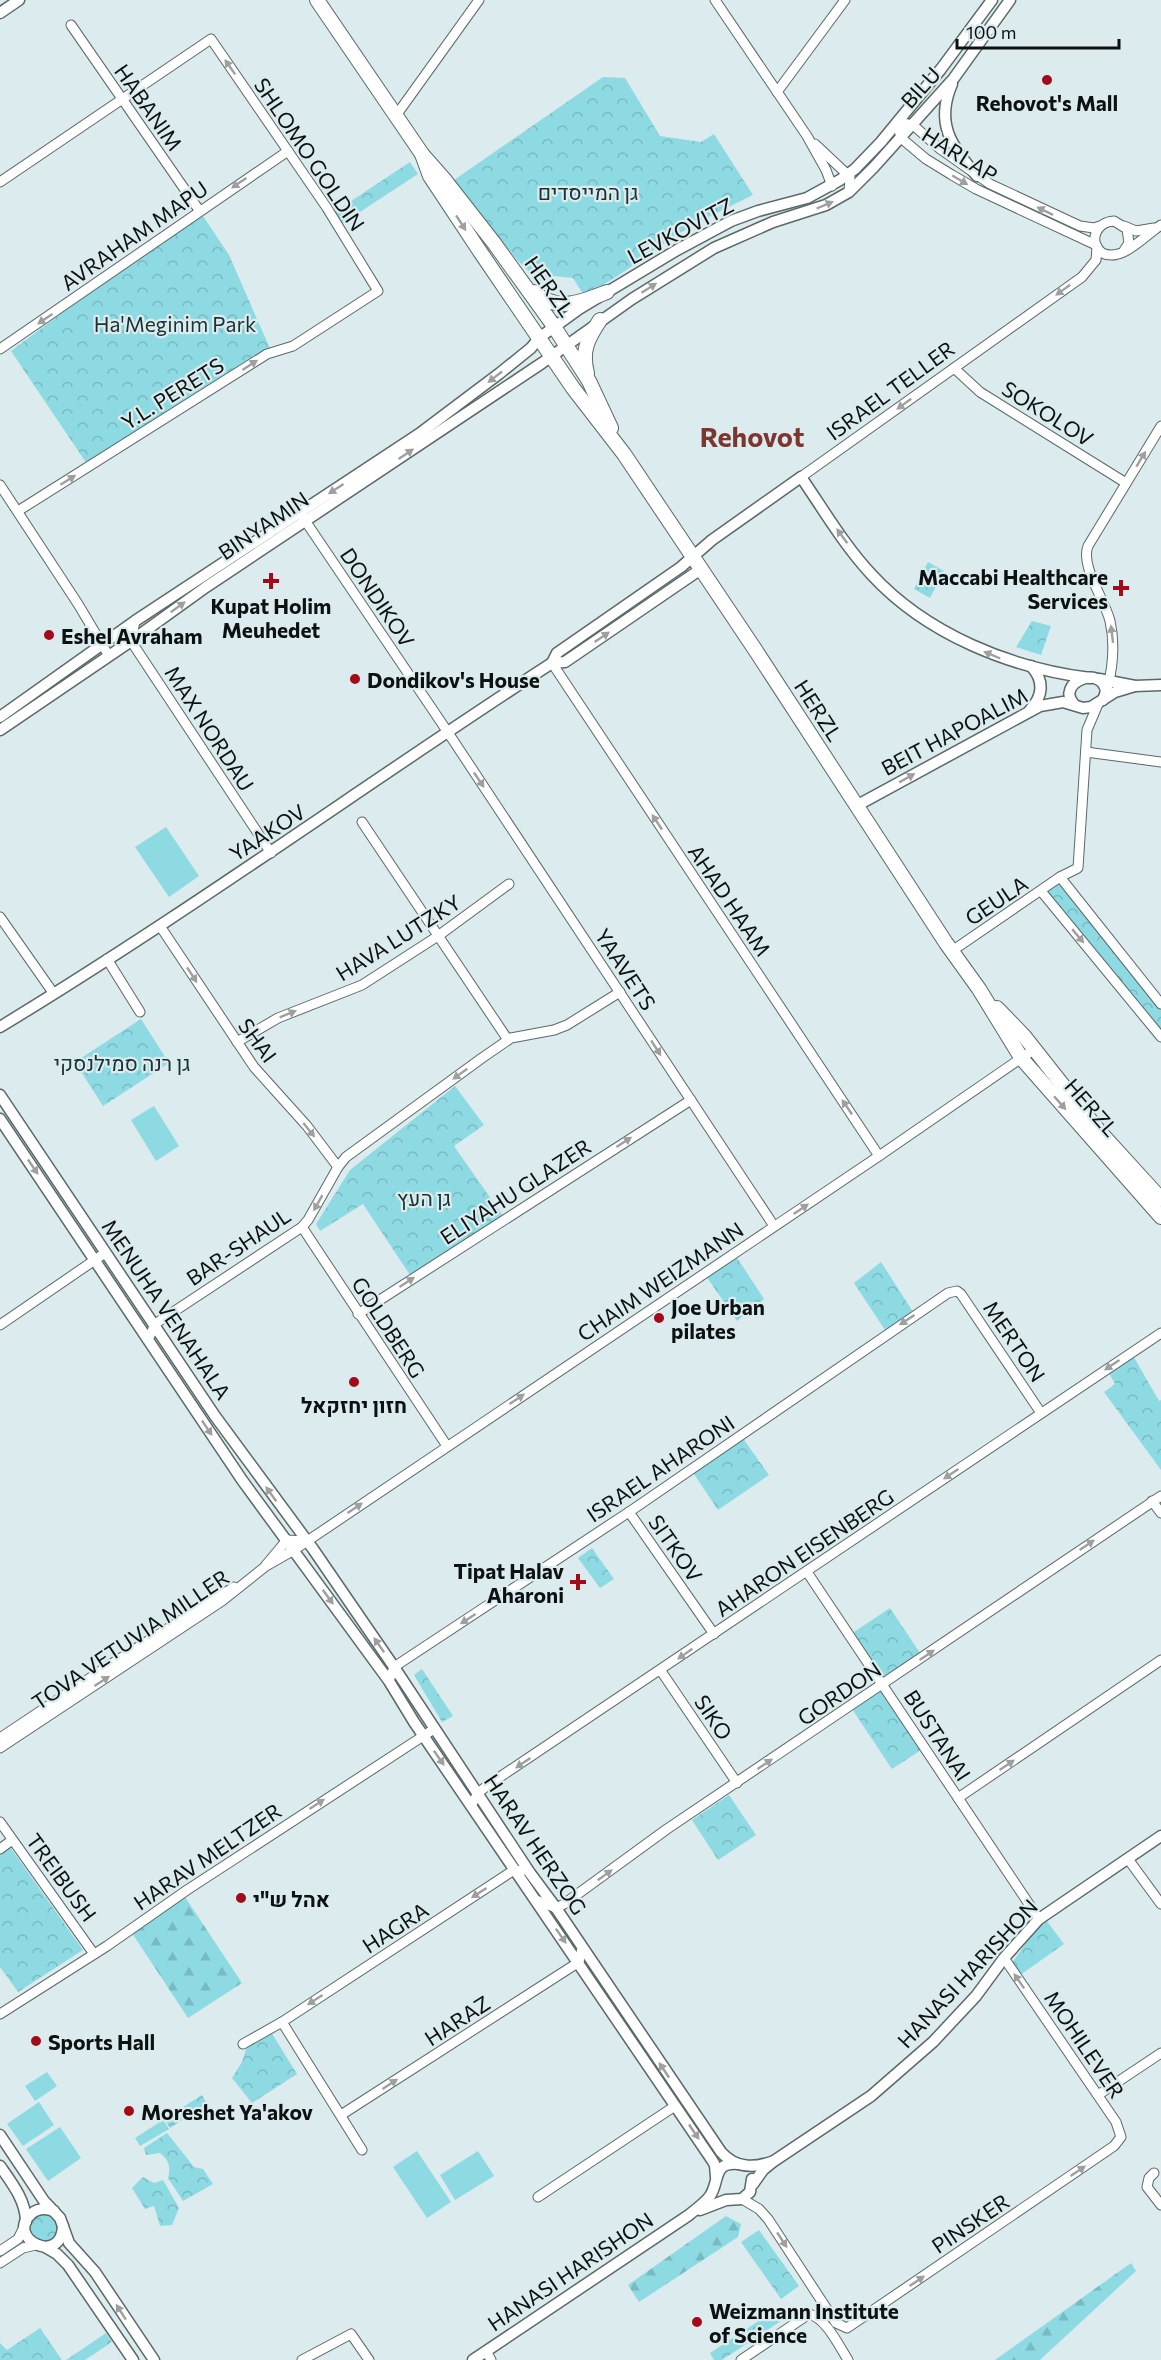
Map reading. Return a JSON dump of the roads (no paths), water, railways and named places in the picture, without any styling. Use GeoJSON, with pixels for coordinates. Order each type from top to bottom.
{"type":"FeatureCollection","features":[{"type":"Feature","properties":{"kind":"main road","name":"HERZL"},"geometry":{"type":"LineString","coordinates":[[317,0],[395,117],[515,272],[554,327],[589,381],[624,454]]}},
{"type":"Feature","properties":{"kind":"main road","name":"HERZL"},"geometry":{"type":"LineString","coordinates":[[422,154],[430,176],[573,388],[624,454],[952,951],[1027,1054],[1161,1217]]}},
{"type":"Feature","properties":{"kind":"main road"},"geometry":{"type":"LineString","coordinates":[[515,272],[539,296],[553,304],[569,305],[607,292]]}},
{"type":"Feature","properties":{"kind":"main road"},"geometry":{"type":"LineString","coordinates":[[589,381],[585,364],[585,347],[600,320]]}},
{"type":"Feature","properties":{"kind":"main road","name":"HERZL"},"geometry":{"type":"LineString","coordinates":[[1027,1054],[1161,1199]]}},
{"type":"Feature","properties":{"kind":"street"},"geometry":{"type":"LineString","coordinates":[[0,13],[19,0]]}},
{"type":"Feature","properties":{"kind":"street"},"geometry":{"type":"LineString","coordinates":[[395,117],[479,0]]}},
{"type":"Feature","properties":{"kind":"street"},"geometry":{"type":"LineString","coordinates":[[777,92],[845,0]]}},
{"type":"Feature","properties":{"kind":"street","name":"BILU"},"geometry":{"type":"LineString","coordinates":[[848,175],[897,122],[992,0]]}},
{"type":"Feature","properties":{"kind":"street","name":"BILU"},"geometry":{"type":"LineString","coordinates":[[849,192],[954,78],[1010,0]]}},
{"type":"Feature","properties":{"kind":"street"},"geometry":{"type":"LineString","coordinates":[[721,3],[807,136],[832,186]]}},
{"type":"Feature","properties":{"kind":"street","name":"HABANIM"},"geometry":{"type":"LineString","coordinates":[[71,25],[199,210]]}},
{"type":"Feature","properties":{"kind":"street","name":"SHLOMO GOLDIN"},"geometry":{"type":"LineString","coordinates":[[122,100],[211,39],[327,208],[378,291]]}},
{"type":"Feature","properties":{"kind":"street"},"geometry":{"type":"LineString","coordinates":[[954,78],[945,104],[945,125],[956,150],[977,176]]}},
{"type":"Feature","properties":{"kind":"street"},"geometry":{"type":"LineString","coordinates":[[0,182],[122,100]]}},
{"type":"Feature","properties":{"kind":"street","name":"HARLAP"},"geometry":{"type":"LineString","coordinates":[[1096,246],[965,183],[926,159],[901,138],[897,122],[913,125],[977,176],[1068,222],[1087,228],[1100,226]]}},
{"type":"Feature","properties":{"kind":"street"},"geometry":{"type":"LineString","coordinates":[[807,136],[848,175],[849,192]]}},
{"type":"Feature","properties":{"kind":"street","name":"AVRAHAM MAPU"},"geometry":{"type":"LineString","coordinates":[[0,349],[199,210],[288,151]]}},
{"type":"Feature","properties":{"kind":"street","name":"LEVKOVITZ"},"geometry":{"type":"LineString","coordinates":[[539,338],[607,292],[731,221],[807,198],[848,175]]}},
{"type":"Feature","properties":{"kind":"street","name":"LEVKOVITZ"},"geometry":{"type":"LineString","coordinates":[[551,356],[600,320],[714,248],[773,222],[826,205],[849,192]]}},
{"type":"Feature","properties":{"kind":"street"},"geometry":{"type":"LineString","coordinates":[[1112,221],[1136,231],[1160,226],[1118,255],[1107,256],[1096,246],[1095,233],[1100,226],[1112,221]]}},
{"type":"Feature","properties":{"kind":"street"},"geometry":{"type":"LineString","coordinates":[[1123,225],[1130,238],[1123,252]]}},
{"type":"Feature","properties":{"kind":"street","name":"ISRAEL TELLER"},"geometry":{"type":"LineString","coordinates":[[697,564],[712,540],[1082,277],[1096,260],[1096,246]]}},
{"type":"Feature","properties":{"kind":"street","name":"Y.L. PERETS"},"geometry":{"type":"LineString","coordinates":[[18,511],[271,351],[293,346],[378,291]]}},
{"type":"Feature","properties":{"kind":"street","name":"BINYAMIN"},"geometry":{"type":"LineString","coordinates":[[0,730],[131,641],[439,419],[521,357],[539,338]]}},
{"type":"Feature","properties":{"kind":"street","name":"BINYAMIN"},"geometry":{"type":"LineString","coordinates":[[0,717],[135,621],[551,356]]}},
{"type":"Feature","properties":{"kind":"street","name":"SOKOLOV"},"geometry":{"type":"LineString","coordinates":[[954,368],[980,392],[1126,483]]}},
{"type":"Feature","properties":{"kind":"street"},"geometry":{"type":"LineString","coordinates":[[1087,730],[1104,694],[1113,658],[1112,634],[1106,608],[1085,554],[1161,426]]}},
{"type":"Feature","properties":{"kind":"street"},"geometry":{"type":"LineString","coordinates":[[801,477],[863,565],[901,602],[941,628],[989,653],[1031,666],[1094,678],[1103,683],[1104,694]]}},
{"type":"Feature","properties":{"kind":"street"},"geometry":{"type":"LineString","coordinates":[[0,485],[109,656]]}},
{"type":"Feature","properties":{"kind":"street","name":"DONDIKOV"},"geometry":{"type":"LineString","coordinates":[[302,516],[447,731]]}},
{"type":"Feature","properties":{"kind":"street","name":"YAAKOV"},"geometry":{"type":"LineString","coordinates":[[0,1027],[271,853],[447,731],[552,663],[557,653],[697,564]]}},
{"type":"Feature","properties":{"kind":"street"},"geometry":{"type":"LineString","coordinates":[[131,641],[135,621]]}},
{"type":"Feature","properties":{"kind":"street","name":"MAX NORDAU"},"geometry":{"type":"LineString","coordinates":[[131,641],[271,853]]}},
{"type":"Feature","properties":{"kind":"street","name":"AHAD HAAM"},"geometry":{"type":"LineString","coordinates":[[552,663],[879,1156]]}},
{"type":"Feature","properties":{"kind":"street"},"geometry":{"type":"LineString","coordinates":[[1027,712],[1038,700],[1041,689],[1039,678],[1031,666]]}},
{"type":"Feature","properties":{"kind":"street"},"geometry":{"type":"LineString","coordinates":[[1094,678],[1080,679],[1072,685],[1069,697],[1084,715],[1087,730],[1086,752],[1161,762]]}},
{"type":"Feature","properties":{"kind":"street"},"geometry":{"type":"LineString","coordinates":[[1075,705],[1087,708],[1104,694],[1136,686],[1161,685]]}},
{"type":"Feature","properties":{"kind":"street"},"geometry":{"type":"LineString","coordinates":[[1104,694],[1136,686]]}},
{"type":"Feature","properties":{"kind":"street","name":"BEIT HAPOALIM"},"geometry":{"type":"LineString","coordinates":[[856,806],[1027,712],[1052,703],[1075,705]]}},
{"type":"Feature","properties":{"kind":"street","name":"YAAVETS"},"geometry":{"type":"LineString","coordinates":[[447,731],[774,1226]]}},
{"type":"Feature","properties":{"kind":"street","name":"GEULA"},"geometry":{"type":"LineString","coordinates":[[952,951],[1060,877],[1078,868],[1086,752]]}},
{"type":"Feature","properties":{"kind":"street"},"geometry":{"type":"LineString","coordinates":[[362,822],[508,1040],[567,1025],[620,992]]}},
{"type":"Feature","properties":{"kind":"street"},"geometry":{"type":"LineString","coordinates":[[1060,877],[1161,1004]]}},
{"type":"Feature","properties":{"kind":"street","name":"HAVA LUTZKY"},"geometry":{"type":"LineString","coordinates":[[237,1042],[278,1018],[362,985],[438,936],[509,884]]}},
{"type":"Feature","properties":{"kind":"street"},"geometry":{"type":"LineString","coordinates":[[1041,891],[1161,1037]]}},
{"type":"Feature","properties":{"kind":"street"},"geometry":{"type":"LineString","coordinates":[[0,917],[54,994]]}},
{"type":"Feature","properties":{"kind":"street","name":"SHAI"},"geometry":{"type":"LineString","coordinates":[[160,926],[254,1067],[307,1126],[338,1167]]}},
{"type":"Feature","properties":{"kind":"street"},"geometry":{"type":"LineString","coordinates":[[107,959],[140,1012]]}},
{"type":"Feature","properties":{"kind":"street","name":"BAR-SHAUL"},"geometry":{"type":"LineString","coordinates":[[155,1324],[302,1227],[338,1167],[363,1143],[508,1040]]}},
{"type":"Feature","properties":{"kind":"street","name":"CHAIM WEIZMANN"},"geometry":{"type":"LineString","coordinates":[[306,1541],[1027,1054]]}},
{"type":"Feature","properties":{"kind":"street","name":"MENUHA VENAHALA"},"geometry":{"type":"LineString","coordinates":[[0,1095],[215,1416],[306,1541]]}},
{"type":"Feature","properties":{"kind":"street","name":"ELIYAHU GLAZER"},"geometry":{"type":"LineString","coordinates":[[358,1314],[691,1100]]}},
{"type":"Feature","properties":{"kind":"street","name":"MENUHA VENAHALA"},"geometry":{"type":"LineString","coordinates":[[0,1119],[242,1480],[294,1550]]}},
{"type":"Feature","properties":{"kind":"street","name":"GOLDBERG"},"geometry":{"type":"LineString","coordinates":[[302,1227],[447,1446]]}},
{"type":"Feature","properties":{"kind":"street"},"geometry":{"type":"LineString","coordinates":[[0,1325],[105,1253]]}},
{"type":"Feature","properties":{"kind":"street","name":"MERTON"},"geometry":{"type":"LineString","coordinates":[[957,1291],[1041,1413]]}},
{"type":"Feature","properties":{"kind":"street","name":"ISRAEL AHARONI"},"geometry":{"type":"LineString","coordinates":[[394,1667],[629,1512],[887,1333],[948,1293],[957,1291]]}},
{"type":"Feature","properties":{"kind":"street"},"geometry":{"type":"LineString","coordinates":[[148,1340],[155,1324]]}},
{"type":"Feature","properties":{"kind":"street","name":"AHARON EISENBERG"},"geometry":{"type":"LineString","coordinates":[[472,1804],[478,1793],[1161,1333]]}},
{"type":"Feature","properties":{"kind":"street"},"geometry":{"type":"LineString","coordinates":[[1157,1498],[1161,1514]]}},
{"type":"Feature","properties":{"kind":"street","name":"GORDON"},"geometry":{"type":"LineString","coordinates":[[556,1908],[667,1829],[884,1685],[1157,1498]]}},
{"type":"Feature","properties":{"kind":"street","name":"SITKOV"},"geometry":{"type":"LineString","coordinates":[[629,1512],[714,1634]]}},
{"type":"Feature","properties":{"kind":"street"},"geometry":{"type":"LineString","coordinates":[[287,1540],[306,1541]]}},
{"type":"Feature","properties":{"kind":"street","name":"TOVA VETUVIA MILLER"},"geometry":{"type":"LineString","coordinates":[[266,1566],[287,1540]]}},
{"type":"Feature","properties":{"kind":"street","name":"TOVA VETUVIA MILLER"},"geometry":{"type":"LineString","coordinates":[[0,1748],[222,1601],[266,1566],[306,1541]]}},
{"type":"Feature","properties":{"kind":"street","name":"HARAV HERZOG"},"geometry":{"type":"LineString","coordinates":[[306,1541],[394,1667],[530,1873],[721,2152],[726,2158],[741,2165]]}},
{"type":"Feature","properties":{"kind":"street","name":"HARAV HERZOG"},"geometry":{"type":"LineString","coordinates":[[294,1550],[389,1682],[712,2160],[715,2165],[715,2180]]}},
{"type":"Feature","properties":{"kind":"street","name":"BUSTANAI"},"geometry":{"type":"LineString","coordinates":[[807,1572],[1039,1918]]}},
{"type":"Feature","properties":{"kind":"street","name":"TOVA VETUVIA MILLER"},"geometry":{"type":"LineString","coordinates":[[0,1738],[217,1596],[249,1579]]}},
{"type":"Feature","properties":{"kind":"street"},"geometry":{"type":"LineString","coordinates":[[958,1798],[1161,1660]]}},
{"type":"Feature","properties":{"kind":"street"},"geometry":{"type":"LineString","coordinates":[[389,1682],[394,1667]]}},
{"type":"Feature","properties":{"kind":"street","name":"SIKO"},"geometry":{"type":"LineString","coordinates":[[661,1671],[738,1783]]}},
{"type":"Feature","properties":{"kind":"street","name":"HARAV MELTZER"},"geometry":{"type":"LineString","coordinates":[[0,2014],[434,1729]]}},
{"type":"Feature","properties":{"kind":"street","name":"TREIBUSH"},"geometry":{"type":"LineString","coordinates":[[0,1822],[94,1954]]}},
{"type":"Feature","properties":{"kind":"street","name":"HANASI HARISHON"},"geometry":{"type":"LineString","coordinates":[[689,2215],[726,2200],[742,2199],[750,2192],[763,2170],[774,2161],[886,2084],[945,2030],[976,1996],[1004,1958],[1039,1918],[1161,1836]]}},
{"type":"Feature","properties":{"kind":"street"},"geometry":{"type":"LineString","coordinates":[[0,1849],[12,1840]]}},
{"type":"Feature","properties":{"kind":"street"},"geometry":{"type":"LineString","coordinates":[[1128,1858],[1161,1904]]}},
{"type":"Feature","properties":{"kind":"street"},"geometry":{"type":"LineString","coordinates":[[514,1870],[530,1873]]}},
{"type":"Feature","properties":{"kind":"street","name":"HAGRA"},"geometry":{"type":"LineString","coordinates":[[243,2044],[282,2022],[514,1870]]}},
{"type":"Feature","properties":{"kind":"street"},"geometry":{"type":"LineString","coordinates":[[536,1900],[556,1908]]}},
{"type":"Feature","properties":{"kind":"street"},"geometry":{"type":"LineString","coordinates":[[579,1962],[582,1948]]}},
{"type":"Feature","properties":{"kind":"street","name":"MOHILEVER"},"geometry":{"type":"LineString","coordinates":[[1004,1958],[1098,2095],[1121,2134],[1119,2141],[1108,2150]]}},
{"type":"Feature","properties":{"kind":"street","name":"HARAZ"},"geometry":{"type":"LineString","coordinates":[[341,2115],[579,1962]]}},
{"type":"Feature","properties":{"kind":"street"},"geometry":{"type":"LineString","coordinates":[[282,2022],[362,2150]]}},
{"type":"Feature","properties":{"kind":"street"},"geometry":{"type":"LineString","coordinates":[[1098,2095],[1161,2053]]}},
{"type":"Feature","properties":{"kind":"street"},"geometry":{"type":"LineString","coordinates":[[538,2198],[675,2106]]}},
{"type":"Feature","properties":{"kind":"street"},"geometry":{"type":"LineString","coordinates":[[0,2135],[41,2196],[60,2218],[69,2243],[95,2272],[154,2360]]}},
{"type":"Feature","properties":{"kind":"street","name":"PINSKER"},"geometry":{"type":"LineString","coordinates":[[742,2199],[759,2209],[768,2219],[836,2323],[843,2328],[851,2326],[1108,2150]]}},
{"type":"Feature","properties":{"kind":"street","name":"HANASI HARISHON"},"geometry":{"type":"LineString","coordinates":[[473,2360],[488,2356],[689,2215],[710,2196],[722,2168],[727,2165],[756,2166],[774,2161]]}},
{"type":"Feature","properties":{"kind":"street"},"geometry":{"type":"LineString","coordinates":[[741,2165],[752,2175],[753,2184]]}},
{"type":"Feature","properties":{"kind":"street"},"geometry":{"type":"LineString","coordinates":[[0,2166],[21,2199],[28,2238],[57,2254],[68,2265],[133,2360]]}},
{"type":"Feature","properties":{"kind":"street"},"geometry":{"type":"LineString","coordinates":[[1154,2173],[1149,2178],[1147,2187],[1161,2205]]}},
{"type":"Feature","properties":{"kind":"street"},"geometry":{"type":"LineString","coordinates":[[715,2180],[718,2193],[726,2200]]}},
{"type":"Feature","properties":{"kind":"street"},"geometry":{"type":"LineString","coordinates":[[0,2251],[18,2239],[30,2215],[37,2210],[46,2209],[54,2212]]}},
{"type":"Feature","properties":{"kind":"street"},"geometry":{"type":"LineString","coordinates":[[0,2263],[23,2248],[41,2246],[59,2240],[63,2226]]}},
{"type":"Feature","properties":{"kind":"street"},"geometry":{"type":"LineString","coordinates":[[741,2360],[809,2314],[823,2324],[848,2360]]}},
{"type":"Feature","properties":{"kind":"street"},"geometry":{"type":"LineString","coordinates":[[302,2360],[351,2334],[369,2360]]}},
{"type":"Feature","properties":{"kind":"place","name":"Rehovot's Mall"},"geometry":{"type":"Point","coordinates":[1047,80]}},
{"type":"Feature","properties":{"kind":"place","name":"Kupat Holim Meuhedet"},"geometry":{"type":"Point","coordinates":[271,581]}},
{"type":"Feature","properties":{"kind":"place","name":"Maccabi Healthcare Services"},"geometry":{"type":"Point","coordinates":[1121,588]}},
{"type":"Feature","properties":{"kind":"place","name":"Eshel Avraham"},"geometry":{"type":"Point","coordinates":[49,635]}},
{"type":"Feature","properties":{"kind":"place","name":"Dondikov's House"},"geometry":{"type":"Point","coordinates":[355,679]}},
{"type":"Feature","properties":{"kind":"place","name":"Joe Urban pilates"},"geometry":{"type":"Point","coordinates":[659,1318]}},
{"type":"Feature","properties":{"kind":"place","name":"חזון יחזקאל"},"geometry":{"type":"Point","coordinates":[354,1382]}},
{"type":"Feature","properties":{"kind":"place","name":"Tipat Halav Aharoni"},"geometry":{"type":"Point","coordinates":[578,1582]}},
{"type":"Feature","properties":{"kind":"place","name":"אהל ש\"י"},"geometry":{"type":"Point","coordinates":[241,1898]}},
{"type":"Feature","properties":{"kind":"place","name":"Sports Hall"},"geometry":{"type":"Point","coordinates":[36,2041]}},
{"type":"Feature","properties":{"kind":"place","name":"Moreshet Ya'akov"},"geometry":{"type":"Point","coordinates":[129,2111]}},
{"type":"Feature","properties":{"kind":"place","name":"Weizmann Institute of Science"},"geometry":{"type":"Point","coordinates":[697,2322]}},
{"type":"Feature","properties":{"kind":"district","name":"Rehovot"},"geometry":{"type":"Point","coordinates":[752,436]}},
{"type":"Feature","properties":{"kind":"park label","name":"גן המייסדים"},"geometry":{"type":"Point","coordinates":[588,191]}},
{"type":"Feature","properties":{"kind":"park label","name":"Ha'Meginim Park"},"geometry":{"type":"Point","coordinates":[175,323]}},
{"type":"Feature","properties":{"kind":"park label","name":"גן רנה סמילנסקי"},"geometry":{"type":"Point","coordinates":[122,1062]}},
{"type":"Feature","properties":{"kind":"park label","name":"גן העץ"},"geometry":{"type":"Point","coordinates":[424,1197]}}]}
